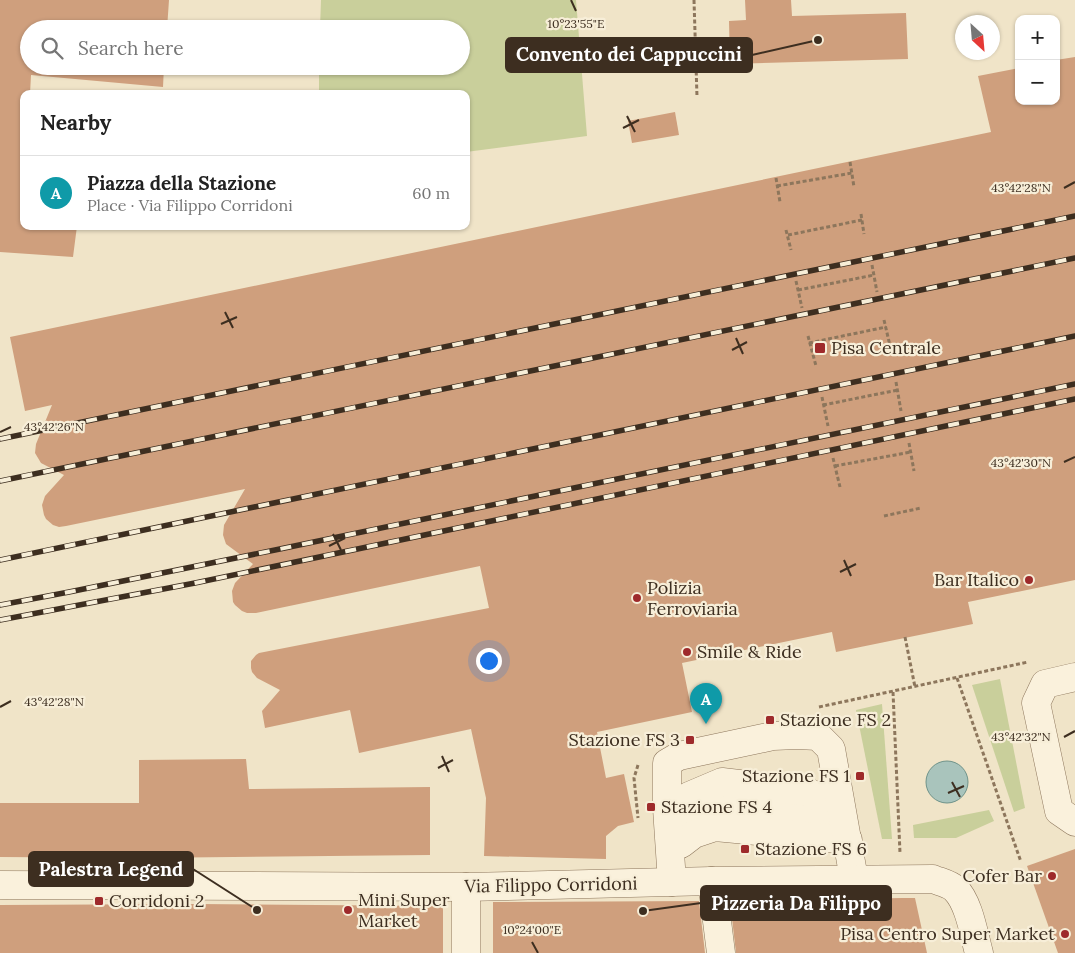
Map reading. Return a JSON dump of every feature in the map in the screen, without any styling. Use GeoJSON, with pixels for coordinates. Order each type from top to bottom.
{"type":"FeatureCollection","features":[{"type":"Feature","properties":{"kind":"street"},"geometry":{"type":"LineString","coordinates":[[1075,677],[1045,684],[1036,703],[1059,811],[1075,822]]}},
{"type":"Feature","properties":{"kind":"street"},"geometry":{"type":"LineString","coordinates":[[672,882],[667,808],[667,763],[679,756],[773,736],[796,735],[818,736],[831,749],[854,879]]}},
{"type":"Feature","properties":{"kind":"street"},"geometry":{"type":"LineString","coordinates":[[670,853],[688,796],[722,782],[808,792],[827,802],[832,808],[848,840]]}},
{"type":"Feature","properties":{"kind":"street"},"geometry":{"type":"LineString","coordinates":[[670,853],[694,834],[715,827],[848,840]]}},
{"type":"Feature","properties":{"kind":"street","name":"Via Filippo Corridoni"},"geometry":{"type":"LineString","coordinates":[[0,885],[466,887],[712,881],[933,879],[955,889],[964,903],[979,953]]}},
{"type":"Feature","properties":{"kind":"street"},"geometry":{"type":"LineString","coordinates":[[712,881],[721,953]]}},
{"type":"Feature","properties":{"kind":"street"},"geometry":{"type":"LineString","coordinates":[[466,887],[466,953]]}},
{"type":"Feature","properties":{"kind":"path"},"geometry":{"type":"LineString","coordinates":[[694,0],[698,97]]}},
{"type":"Feature","properties":{"kind":"path"},"geometry":{"type":"LineString","coordinates":[[850,162],[854,187]]}},
{"type":"Feature","properties":{"kind":"path"},"geometry":{"type":"LineString","coordinates":[[777,186],[852,173]]}},
{"type":"Feature","properties":{"kind":"path"},"geometry":{"type":"LineString","coordinates":[[776,178],[780,202]]}},
{"type":"Feature","properties":{"kind":"path"},"geometry":{"type":"LineString","coordinates":[[861,214],[864,234]]}},
{"type":"Feature","properties":{"kind":"path"},"geometry":{"type":"LineString","coordinates":[[788,235],[862,220]]}},
{"type":"Feature","properties":{"kind":"path"},"geometry":{"type":"LineString","coordinates":[[786,230],[792,250]]}},
{"type":"Feature","properties":{"kind":"path"},"geometry":{"type":"LineString","coordinates":[[872,265],[878,292]]}},
{"type":"Feature","properties":{"kind":"path"},"geometry":{"type":"LineString","coordinates":[[798,290],[874,275]]}},
{"type":"Feature","properties":{"kind":"path"},"geometry":{"type":"LineString","coordinates":[[796,281],[802,308]]}},
{"type":"Feature","properties":{"kind":"path"},"geometry":{"type":"LineString","coordinates":[[884,320],[891,350]]}},
{"type":"Feature","properties":{"kind":"path"},"geometry":{"type":"LineString","coordinates":[[810,343],[886,327]]}},
{"type":"Feature","properties":{"kind":"path"},"geometry":{"type":"LineString","coordinates":[[808,336],[816,366]]}},
{"type":"Feature","properties":{"kind":"path"},"geometry":{"type":"LineString","coordinates":[[896,382],[901,410]]}},
{"type":"Feature","properties":{"kind":"path"},"geometry":{"type":"LineString","coordinates":[[823,405],[898,390]]}},
{"type":"Feature","properties":{"kind":"path"},"geometry":{"type":"LineString","coordinates":[[822,397],[828,426]]}},
{"type":"Feature","properties":{"kind":"path"},"geometry":{"type":"LineString","coordinates":[[909,443],[914,471]]}},
{"type":"Feature","properties":{"kind":"path"},"geometry":{"type":"LineString","coordinates":[[835,466],[911,452]]}},
{"type":"Feature","properties":{"kind":"path"},"geometry":{"type":"LineString","coordinates":[[833,458],[840,487]]}},
{"type":"Feature","properties":{"kind":"path"},"geometry":{"type":"LineString","coordinates":[[884,516],[921,508]]}},
{"type":"Feature","properties":{"kind":"path"},"geometry":{"type":"LineString","coordinates":[[905,638],[915,687]]}},
{"type":"Feature","properties":{"kind":"path"},"geometry":{"type":"LineString","coordinates":[[817,708],[1032,662]]}},
{"type":"Feature","properties":{"kind":"path"},"geometry":{"type":"LineString","coordinates":[[957,678],[1021,862]]}},
{"type":"Feature","properties":{"kind":"path"},"geometry":{"type":"LineString","coordinates":[[893,692],[901,858]]}},
{"type":"Feature","properties":{"kind":"green space"},"geometry":{"type":"Polygon","coordinates":[[[321,0],[576,0],[587,136],[470,151],[470,90],[319,90],[319,75],[470,75],[470,20],[320,20],[321,0]]]}},
{"type":"Feature","properties":{"kind":"green space"},"geometry":{"type":"Polygon","coordinates":[[[1000,679],[1025,808],[1014,812],[972,685],[1000,679]]]}},
{"type":"Feature","properties":{"kind":"green space"},"geometry":{"type":"Polygon","coordinates":[[[882,704],[892,839],[882,839],[856,710],[882,704]]]}},
{"type":"Feature","properties":{"kind":"green space"},"geometry":{"type":"Polygon","coordinates":[[[989,810],[994,821],[956,838],[914,838],[913,825],[989,810]]]}},
{"type":"Feature","properties":{"kind":"water"},"geometry":{"type":"Polygon","coordinates":[[[951,761],[959,764],[965,770],[968,782],[965,794],[959,800],[943,803],[935,800],[929,794],[926,778],[929,770],[935,764],[951,761]]]}},
{"type":"Feature","properties":{"kind":"building"},"geometry":{"type":"Polygon","coordinates":[[[0,0],[169,0],[168,20],[20,20],[20,75],[31,75],[30,90],[20,90],[20,230],[76,230],[73,257],[0,252],[0,0]]]}},
{"type":"Feature","properties":{"kind":"building"},"geometry":{"type":"Polygon","coordinates":[[[745,0],[791,0],[792,16],[906,13],[908,59],[730,64],[729,21],[746,20],[745,0]]]}},
{"type":"Feature","properties":{"kind":"building"},"geometry":{"type":"Polygon","coordinates":[[[1075,57],[1075,580],[968,602],[973,624],[836,652],[832,632],[682,663],[692,712],[597,732],[606,778],[624,774],[634,822],[618,826],[606,836],[606,859],[484,856],[486,798],[471,729],[359,753],[350,710],[265,728],[262,711],[280,690],[257,678],[252,672],[251,661],[256,655],[489,608],[480,566],[256,613],[247,613],[235,605],[232,591],[235,583],[253,564],[226,544],[223,535],[224,525],[245,489],[59,527],[53,525],[44,515],[42,505],[45,496],[64,475],[41,463],[35,453],[36,444],[52,405],[25,411],[10,337],[991,132],[978,76],[1015,69],[1015,105],[1060,105],[1060,59],[1075,57]]]}},
{"type":"Feature","properties":{"kind":"building"},"geometry":{"type":"Polygon","coordinates":[[[31,75],[164,75],[163,87],[31,75]]]}},
{"type":"Feature","properties":{"kind":"building"},"geometry":{"type":"Polygon","coordinates":[[[675,112],[679,135],[632,143],[628,121],[675,112]]]}},
{"type":"Feature","properties":{"kind":"building"},"geometry":{"type":"Polygon","coordinates":[[[246,759],[249,789],[430,787],[430,855],[139,858],[0,857],[0,803],[139,803],[139,760],[246,759]]]}},
{"type":"Feature","properties":{"kind":"building"},"geometry":{"type":"Polygon","coordinates":[[[1075,849],[1075,953],[1058,953],[1027,866],[1075,849]]]}},
{"type":"Feature","properties":{"kind":"building"},"geometry":{"type":"Polygon","coordinates":[[[915,898],[927,953],[736,953],[730,901],[915,898]]]}},
{"type":"Feature","properties":{"kind":"building"},"geometry":{"type":"Polygon","coordinates":[[[699,901],[705,953],[493,953],[493,902],[699,901]]]}},
{"type":"Feature","properties":{"kind":"building"},"geometry":{"type":"Polygon","coordinates":[[[0,905],[443,906],[443,953],[0,953],[0,905]]]}},
{"type":"Feature","properties":{"kind":"railway"},"geometry":{"type":"LineString","coordinates":[[0,439],[1075,216]]}},
{"type":"Feature","properties":{"kind":"railway"},"geometry":{"type":"LineString","coordinates":[[0,481],[1075,258]]}},
{"type":"Feature","properties":{"kind":"railway"},"geometry":{"type":"LineString","coordinates":[[0,560],[1075,336]]}},
{"type":"Feature","properties":{"kind":"railway"},"geometry":{"type":"LineString","coordinates":[[0,605],[275,550],[1075,384]]}},
{"type":"Feature","properties":{"kind":"railway"},"geometry":{"type":"LineString","coordinates":[[0,620],[195,583],[1075,399]]}},
{"type":"Feature","properties":{"kind":"place","name":"Convento dei Cappuccini"},"geometry":{"type":"Point","coordinates":[818,40]}},
{"type":"Feature","properties":{"kind":"place","name":"Pisa Centrale"},"geometry":{"type":"Point","coordinates":[820,348]}},
{"type":"Feature","properties":{"kind":"place","name":"Bar Italico"},"geometry":{"type":"Point","coordinates":[1029,580]}},
{"type":"Feature","properties":{"kind":"place","name":"Polizia Ferroviaria"},"geometry":{"type":"Point","coordinates":[637,598]}},
{"type":"Feature","properties":{"kind":"place","name":"Smile & Ride"},"geometry":{"type":"Point","coordinates":[687,652]}},
{"type":"Feature","properties":{"kind":"place","name":"Stazione FS 2"},"geometry":{"type":"Point","coordinates":[770,720]}},
{"type":"Feature","properties":{"kind":"place","name":"Piazza della Stazione"},"geometry":{"type":"Point","coordinates":[706,724]}},
{"type":"Feature","properties":{"kind":"place","name":"Stazione FS 3"},"geometry":{"type":"Point","coordinates":[690,740]}},
{"type":"Feature","properties":{"kind":"place","name":"Stazione FS 1"},"geometry":{"type":"Point","coordinates":[860,776]}},
{"type":"Feature","properties":{"kind":"place","name":"Stazione FS 4"},"geometry":{"type":"Point","coordinates":[651,807]}},
{"type":"Feature","properties":{"kind":"place","name":"Stazione FS 6"},"geometry":{"type":"Point","coordinates":[745,849]}},
{"type":"Feature","properties":{"kind":"place","name":"Cofer Bar"},"geometry":{"type":"Point","coordinates":[1052,876]}},
{"type":"Feature","properties":{"kind":"place","name":"Corridoni 2"},"geometry":{"type":"Point","coordinates":[99,901]}},
{"type":"Feature","properties":{"kind":"place","name":"Palestra Legend"},"geometry":{"type":"Point","coordinates":[257,910]}},
{"type":"Feature","properties":{"kind":"place","name":"Mini Super Market"},"geometry":{"type":"Point","coordinates":[348,910]}},
{"type":"Feature","properties":{"kind":"place","name":"Pizzeria Da Filippo"},"geometry":{"type":"Point","coordinates":[643,911]}},
{"type":"Feature","properties":{"kind":"place","name":"Pisa Centro Super Market"},"geometry":{"type":"Point","coordinates":[1065,934]}}]}
